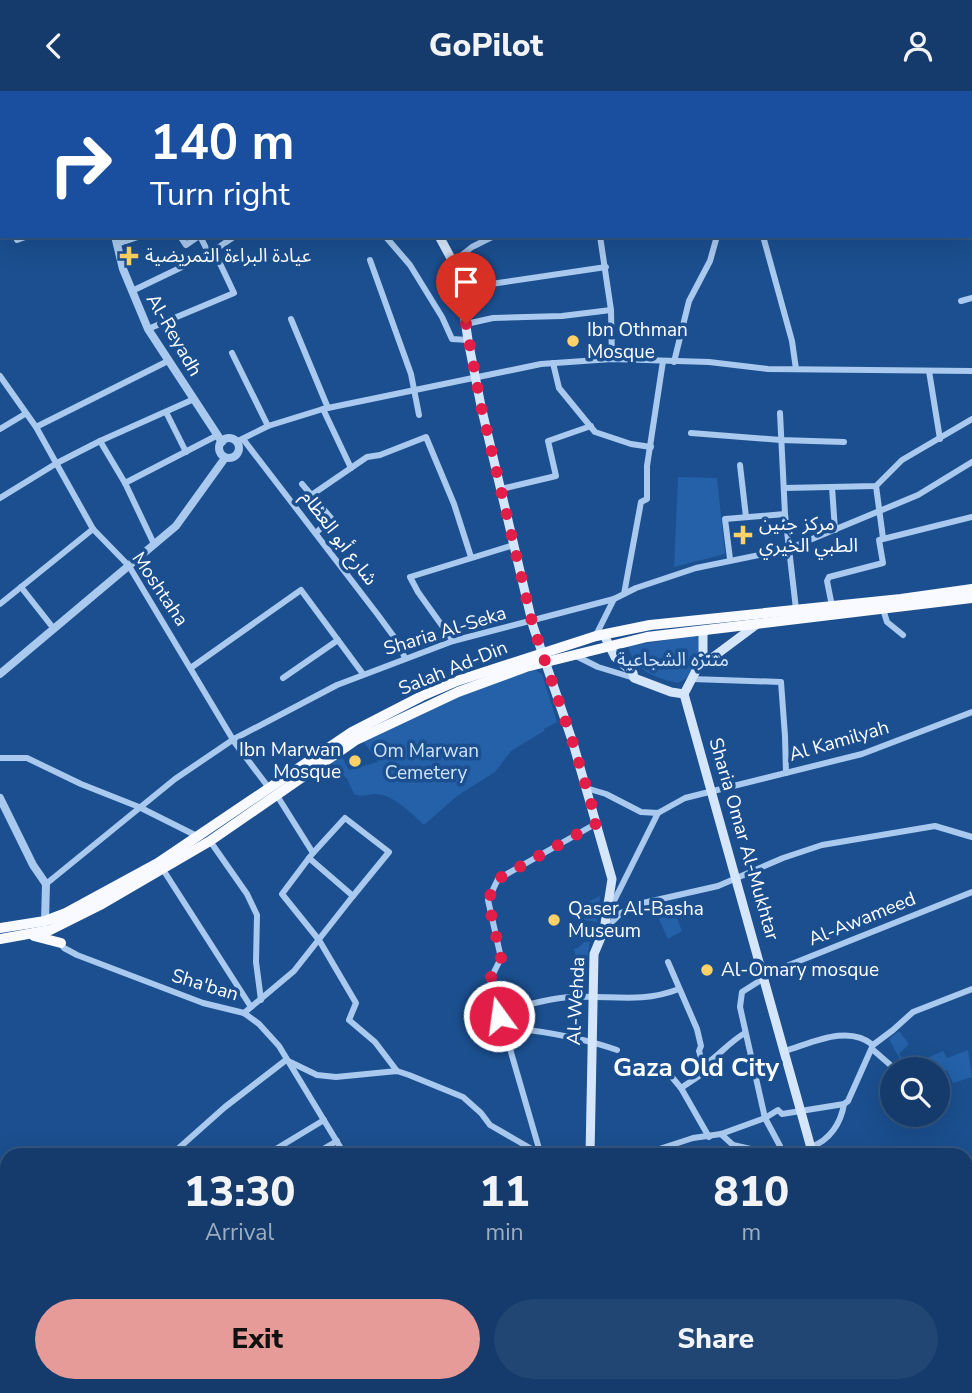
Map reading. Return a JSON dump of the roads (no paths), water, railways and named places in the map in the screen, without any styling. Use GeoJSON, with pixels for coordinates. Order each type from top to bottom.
{"type":"FeatureCollection","features":[{"type":"Feature","properties":{"kind":"highway","name":"Salah Ad-Din"},"geometry":{"type":"LineString","coordinates":[[0,939],[28,935],[102,905],[210,841],[352,732],[457,681],[544,657],[600,635],[650,625],[972,589]]}},
{"type":"Feature","properties":{"kind":"highway","name":"Salah Ad-Din"},"geometry":{"type":"LineString","coordinates":[[544,657],[573,655],[647,637],[972,598]]}},
{"type":"Feature","properties":{"kind":"highway","name":"Salah Ad-Din"},"geometry":{"type":"LineString","coordinates":[[0,928],[48,926],[158,863],[197,835],[272,791]]}},
{"type":"Feature","properties":{"kind":"highway"},"geometry":{"type":"LineString","coordinates":[[28,935],[61,943]]}},
{"type":"Feature","properties":{"kind":"main road","name":"Al-Wehda"},"geometry":{"type":"LineString","coordinates":[[440,238],[453,262],[462,299],[476,379],[533,621],[612,879],[604,930],[594,954],[590,1148]]}},
{"type":"Feature","properties":{"kind":"main road"},"geometry":{"type":"LineString","coordinates":[[699,667],[756,625]]}},
{"type":"Feature","properties":{"kind":"main road"},"geometry":{"type":"LineString","coordinates":[[600,635],[634,678],[684,694],[704,652],[703,631]]}},
{"type":"Feature","properties":{"kind":"main road","name":"Sharia Omar Al-Mukhtar"},"geometry":{"type":"LineString","coordinates":[[684,694],[811,1148]]}},
{"type":"Feature","properties":{"kind":"street"},"geometry":{"type":"LineString","coordinates":[[17,240],[22,238]]}},
{"type":"Feature","properties":{"kind":"street"},"geometry":{"type":"LineString","coordinates":[[181,238],[186,245],[197,238]]}},
{"type":"Feature","properties":{"kind":"street"},"geometry":{"type":"LineString","coordinates":[[201,238],[209,254]]}},
{"type":"Feature","properties":{"kind":"street"},"geometry":{"type":"LineString","coordinates":[[132,291],[209,254],[232,238]]}},
{"type":"Feature","properties":{"kind":"street"},"geometry":{"type":"LineString","coordinates":[[387,238],[410,265],[442,317],[452,339],[468,340]]}},
{"type":"Feature","properties":{"kind":"street"},"geometry":{"type":"LineString","coordinates":[[453,262],[472,247],[490,238]]}},
{"type":"Feature","properties":{"kind":"street"},"geometry":{"type":"LineString","coordinates":[[600,238],[611,310],[612,359]]}},
{"type":"Feature","properties":{"kind":"street"},"geometry":{"type":"LineString","coordinates":[[674,362],[688,301],[710,261],[716,238]]}},
{"type":"Feature","properties":{"kind":"street"},"geometry":{"type":"LineString","coordinates":[[764,238],[792,341],[796,369]]}},
{"type":"Feature","properties":{"kind":"street","name":"Al-Reyadh"},"geometry":{"type":"LineString","coordinates":[[116,240],[123,269],[148,329],[220,438]]}},
{"type":"Feature","properties":{"kind":"street"},"geometry":{"type":"LineString","coordinates":[[148,329],[234,293],[215,253],[209,254]]}},
{"type":"Feature","properties":{"kind":"street"},"geometry":{"type":"LineString","coordinates":[[370,260],[403,349],[419,415]]}},
{"type":"Feature","properties":{"kind":"street"},"geometry":{"type":"LineString","coordinates":[[462,299],[501,282],[606,267]]}},
{"type":"Feature","properties":{"kind":"street"},"geometry":{"type":"LineString","coordinates":[[961,301],[972,298]]}},
{"type":"Feature","properties":{"kind":"street"},"geometry":{"type":"LineString","coordinates":[[466,324],[493,318],[562,316],[611,310]]}},
{"type":"Feature","properties":{"kind":"street"},"geometry":{"type":"LineString","coordinates":[[291,319],[351,468]]}},
{"type":"Feature","properties":{"kind":"street"},"geometry":{"type":"LineString","coordinates":[[232,353],[268,426]]}},
{"type":"Feature","properties":{"kind":"street"},"geometry":{"type":"LineString","coordinates":[[125,483],[220,438],[239,441],[268,426],[326,409],[552,363],[612,359],[796,369],[972,371]]}},
{"type":"Feature","properties":{"kind":"street"},"geometry":{"type":"LineString","coordinates":[[36,427],[168,361]]}},
{"type":"Feature","properties":{"kind":"street"},"geometry":{"type":"LineString","coordinates":[[624,594],[641,502],[647,499],[646,466],[663,361]]}},
{"type":"Feature","properties":{"kind":"street"},"geometry":{"type":"LineString","coordinates":[[552,363],[559,388],[595,432],[631,444],[651,447]]}},
{"type":"Feature","properties":{"kind":"street"},"geometry":{"type":"LineString","coordinates":[[929,371],[940,439]]}},
{"type":"Feature","properties":{"kind":"street","name":"Moshtaha"},"geometry":{"type":"LineString","coordinates":[[0,376],[36,427],[93,529],[129,566],[234,739],[272,791],[311,856],[353,896]]}},
{"type":"Feature","properties":{"kind":"street"},"geometry":{"type":"LineString","coordinates":[[0,498],[57,463],[100,441],[194,399]]}},
{"type":"Feature","properties":{"kind":"street"},"geometry":{"type":"LineString","coordinates":[[166,412],[186,452]]}},
{"type":"Feature","properties":{"kind":"street"},"geometry":{"type":"LineString","coordinates":[[780,413],[785,514],[796,609]]}},
{"type":"Feature","properties":{"kind":"street"},"geometry":{"type":"LineString","coordinates":[[0,429],[25,414]]}},
{"type":"Feature","properties":{"kind":"street"},"geometry":{"type":"LineString","coordinates":[[784,488],[876,486],[902,460],[972,419]]}},
{"type":"Feature","properties":{"kind":"street"},"geometry":{"type":"LineString","coordinates":[[501,489],[556,476],[548,441],[591,426]]}},
{"type":"Feature","properties":{"kind":"street"},"geometry":{"type":"LineString","coordinates":[[691,433],[844,442]]}},
{"type":"Feature","properties":{"kind":"street"},"geometry":{"type":"LineString","coordinates":[[310,496],[367,457],[380,455],[426,437],[451,496],[471,558]]}},
{"type":"Feature","properties":{"kind":"street"},"geometry":{"type":"LineString","coordinates":[[220,438],[219,451],[225,458],[232,458],[237,454],[239,441]]}},
{"type":"Feature","properties":{"kind":"street"},"geometry":{"type":"LineString","coordinates":[[100,441],[125,483],[154,544]]}},
{"type":"Feature","properties":{"kind":"street","name":"شارع أبو العظام"},"geometry":{"type":"LineString","coordinates":[[239,441],[316,533],[397,641],[405,658]]}},
{"type":"Feature","properties":{"kind":"street"},"geometry":{"type":"LineString","coordinates":[[0,674],[176,526],[225,458]]}},
{"type":"Feature","properties":{"kind":"street","name":"Sharia Al-Seka"},"geometry":{"type":"LineString","coordinates":[[46,884],[175,779],[234,739],[363,674],[453,641],[614,599],[696,568],[788,549],[918,495],[972,462]]}},
{"type":"Feature","properties":{"kind":"street"},"geometry":{"type":"LineString","coordinates":[[740,465],[746,517]]}},
{"type":"Feature","properties":{"kind":"street"},"geometry":{"type":"LineString","coordinates":[[302,484],[331,518],[316,533]]}},
{"type":"Feature","properties":{"kind":"street"},"geometry":{"type":"LineString","coordinates":[[876,486],[883,538]]}},
{"type":"Feature","properties":{"kind":"street"},"geometry":{"type":"LineString","coordinates":[[832,487],[835,530]]}},
{"type":"Feature","properties":{"kind":"street"},"geometry":{"type":"LineString","coordinates":[[730,559],[725,519],[785,514]]}},
{"type":"Feature","properties":{"kind":"street"},"geometry":{"type":"LineString","coordinates":[[832,606],[827,580],[829,577],[883,563],[878,540],[972,517]]}},
{"type":"Feature","properties":{"kind":"street"},"geometry":{"type":"LineString","coordinates":[[0,604],[93,529]]}},
{"type":"Feature","properties":{"kind":"street"},"geometry":{"type":"LineString","coordinates":[[453,641],[410,577],[514,545]]}},
{"type":"Feature","properties":{"kind":"street"},"geometry":{"type":"LineString","coordinates":[[21,587],[54,629]]}},
{"type":"Feature","properties":{"kind":"street"},"geometry":{"type":"LineString","coordinates":[[192,667],[301,590],[363,674]]}},
{"type":"Feature","properties":{"kind":"street"},"geometry":{"type":"LineString","coordinates":[[600,635],[614,599]]}},
{"type":"Feature","properties":{"kind":"street"},"geometry":{"type":"LineString","coordinates":[[883,609],[887,622],[904,635]]}},
{"type":"Feature","properties":{"kind":"street"},"geometry":{"type":"LineString","coordinates":[[283,678],[338,640]]}},
{"type":"Feature","properties":{"kind":"street"},"geometry":{"type":"LineString","coordinates":[[573,655],[598,667],[634,678]]}},
{"type":"Feature","properties":{"kind":"street"},"geometry":{"type":"LineString","coordinates":[[692,680],[781,682],[786,773]]}},
{"type":"Feature","properties":{"kind":"street","name":"Al Kamilyah"},"geometry":{"type":"LineString","coordinates":[[658,813],[685,798],[712,790],[862,754],[972,712]]}},
{"type":"Feature","properties":{"kind":"street"},"geometry":{"type":"LineString","coordinates":[[0,758],[27,758],[197,835]]}},
{"type":"Feature","properties":{"kind":"street"},"geometry":{"type":"LineString","coordinates":[[586,788],[606,794],[641,812],[658,813],[607,914]]}},
{"type":"Feature","properties":{"kind":"street"},"geometry":{"type":"LineString","coordinates":[[1,801],[33,865],[46,884],[48,926]]}},
{"type":"Feature","properties":{"kind":"street"},"geometry":{"type":"LineString","coordinates":[[244,1013],[294,971],[318,940],[353,896],[389,852],[345,818],[282,894],[318,940],[356,1003],[349,1020],[374,1042],[397,1072]]}},
{"type":"Feature","properties":{"kind":"street"},"geometry":{"type":"LineString","coordinates":[[539,1148],[490,979],[501,958],[488,900],[498,879],[597,823]]}},
{"type":"Feature","properties":{"kind":"street"},"geometry":{"type":"LineString","coordinates":[[604,930],[621,913],[643,904],[718,886],[783,858],[832,843],[934,827],[972,837]]}},
{"type":"Feature","properties":{"kind":"street"},"geometry":{"type":"LineString","coordinates":[[210,841],[247,894],[257,915],[256,962],[261,1000]]}},
{"type":"Feature","properties":{"kind":"street"},"geometry":{"type":"LineString","coordinates":[[162,869],[251,1007]]}},
{"type":"Feature","properties":{"kind":"street","name":"Al-Awameed"},"geometry":{"type":"LineString","coordinates":[[764,975],[972,892]]}},
{"type":"Feature","properties":{"kind":"street","name":"Sha'ban"},"geometry":{"type":"LineString","coordinates":[[48,926],[61,943],[77,955],[203,1003],[244,1013],[259,1024],[279,1046],[341,1148]]}},
{"type":"Feature","properties":{"kind":"street"},"geometry":{"type":"LineString","coordinates":[[668,962],[697,1029],[705,1072],[681,1088]]}},
{"type":"Feature","properties":{"kind":"street"},"geometry":{"type":"LineString","coordinates":[[764,975],[761,980],[742,992],[740,1007],[765,1118],[780,1148]]}},
{"type":"Feature","properties":{"kind":"street"},"geometry":{"type":"LineString","coordinates":[[498,1012],[547,1000],[593,996],[651,998],[679,989]]}},
{"type":"Feature","properties":{"kind":"street"},"geometry":{"type":"LineString","coordinates":[[815,1148],[832,1132],[872,1047],[913,1012],[972,989]]}},
{"type":"Feature","properties":{"kind":"street"},"geometry":{"type":"LineString","coordinates":[[503,1027],[554,1033],[591,1041],[617,1051]]}},
{"type":"Feature","properties":{"kind":"street"},"geometry":{"type":"LineString","coordinates":[[703,1066],[745,1034]]}},
{"type":"Feature","properties":{"kind":"street"},"geometry":{"type":"LineString","coordinates":[[785,1051],[833,1037],[858,1035],[882,1057]]}},
{"type":"Feature","properties":{"kind":"street"},"geometry":{"type":"LineString","coordinates":[[178,1148],[225,1107],[286,1060],[317,1075],[336,1077],[397,1072],[463,1097],[490,1125],[530,1148]]}},
{"type":"Feature","properties":{"kind":"street"},"geometry":{"type":"LineString","coordinates":[[661,1064],[681,1088],[709,1137]]}},
{"type":"Feature","properties":{"kind":"street"},"geometry":{"type":"LineString","coordinates":[[662,1148],[693,1138],[721,1134],[765,1118],[778,1110],[782,1114],[844,1104]]}},
{"type":"Feature","properties":{"kind":"street"},"geometry":{"type":"LineString","coordinates":[[278,1148],[324,1120]]}},
{"type":"Feature","properties":{"kind":"street"},"geometry":{"type":"LineString","coordinates":[[721,1134],[733,1145],[746,1148]]}},
{"type":"Feature","properties":{"kind":"street"},"geometry":{"type":"LineString","coordinates":[[325,1148],[337,1141]]}},
{"type":"Feature","properties":{"kind":"place","name":"عيادة البراءة التمريضية"},"geometry":{"type":"Point","coordinates":[129,256]}},
{"type":"Feature","properties":{"kind":"place","name":"Ibn Othman Mosque"},"geometry":{"type":"Point","coordinates":[573,341]}},
{"type":"Feature","properties":{"kind":"place","name":"مركز جنين الطبي الخيري"},"geometry":{"type":"Point","coordinates":[743,535]}},
{"type":"Feature","properties":{"kind":"place","name":"Ibn Marwan Mosque"},"geometry":{"type":"Point","coordinates":[355,761]}},
{"type":"Feature","properties":{"kind":"place","name":"Qaser Al-Basha Museum"},"geometry":{"type":"Point","coordinates":[554,920]}},
{"type":"Feature","properties":{"kind":"place","name":"Al-Omary mosque"},"geometry":{"type":"Point","coordinates":[707,970]}},
{"type":"Feature","properties":{"kind":"district","name":"Gaza Old City"},"geometry":{"type":"Point","coordinates":[696,1067]}},
{"type":"Feature","properties":{"kind":"park label","name":"متنزه الشجاعية"},"geometry":{"type":"Point","coordinates":[673,660]}},
{"type":"Feature","properties":{"kind":"park label","name":"Om Marwan Cemetery"},"geometry":{"type":"Point","coordinates":[426,762]}}]}
